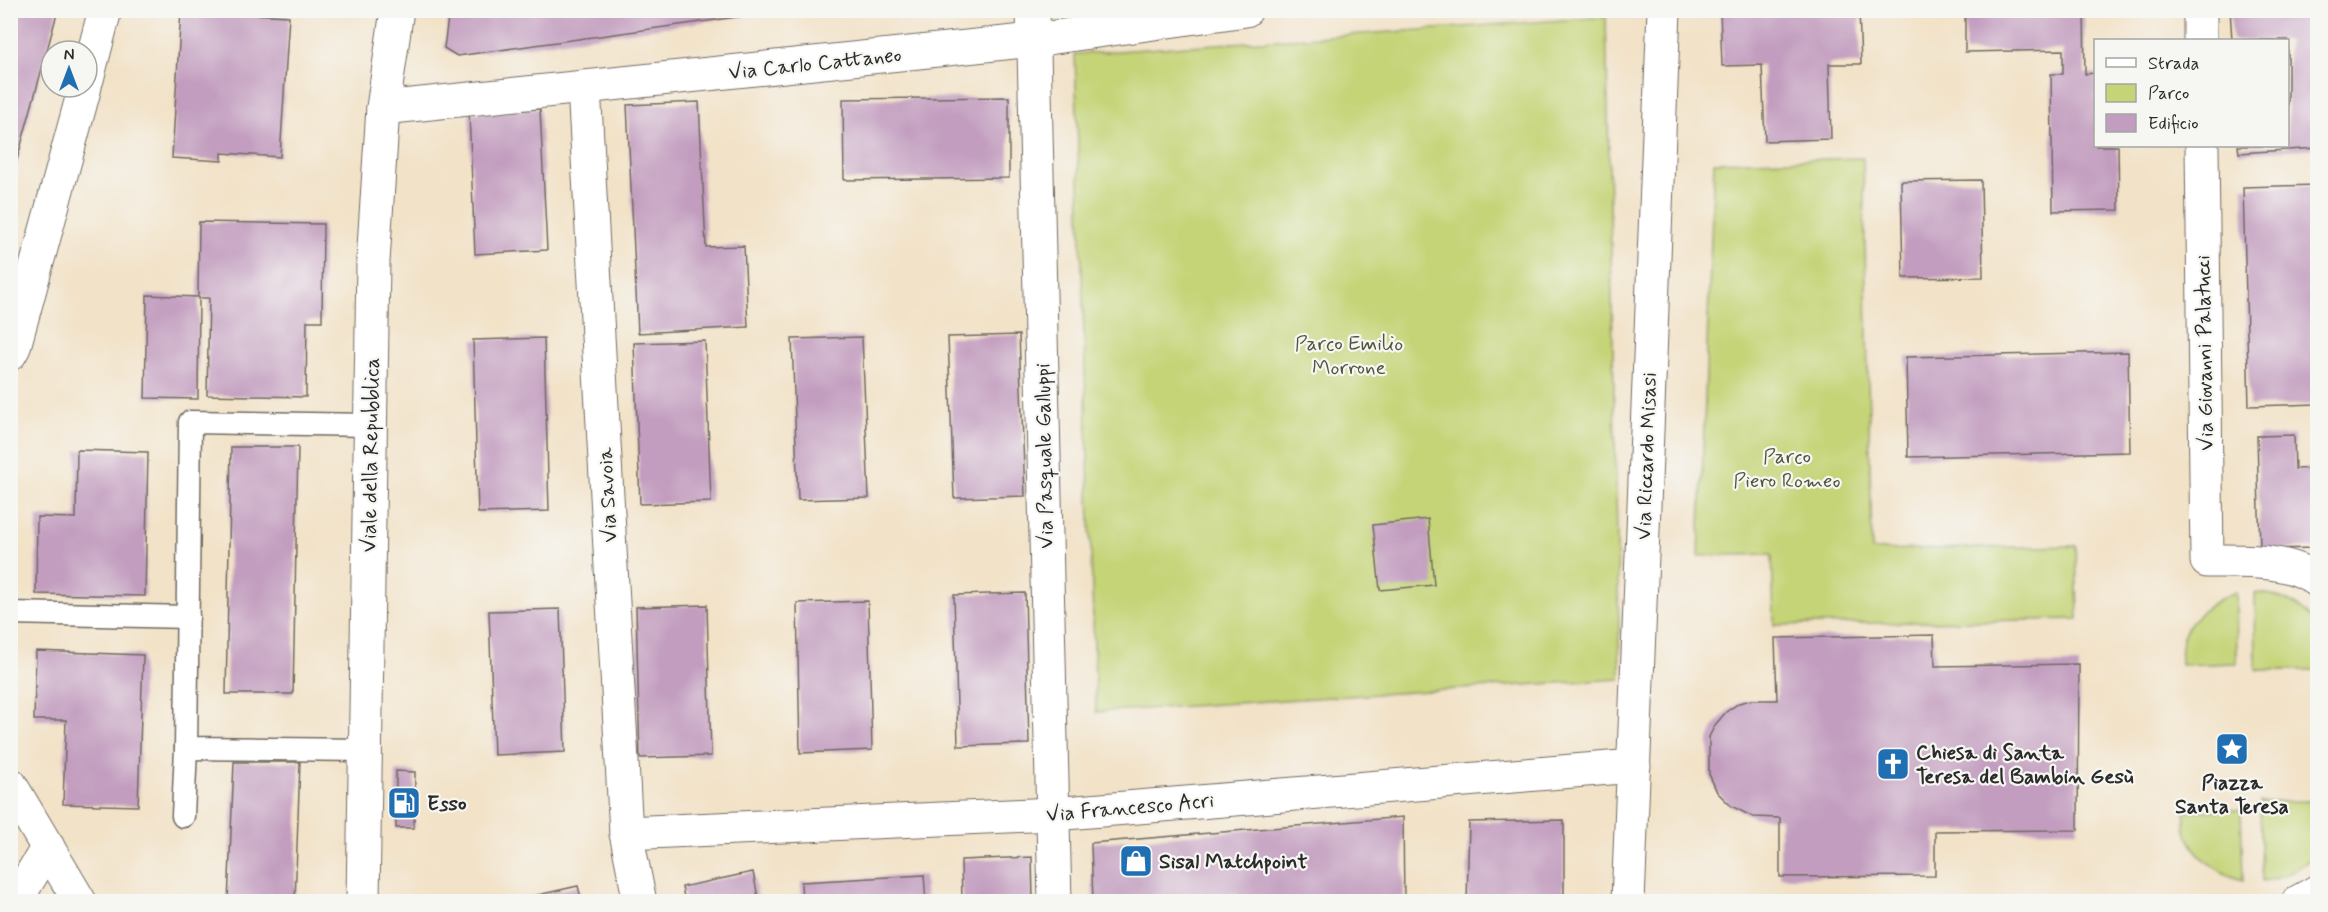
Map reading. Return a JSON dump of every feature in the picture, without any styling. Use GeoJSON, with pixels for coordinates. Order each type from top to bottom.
{"type":"FeatureCollection","features":[{"type":"Feature","properties":{"kind":"street"},"geometry":{"type":"LineString","coordinates":[[97,39],[105,10]]}},
{"type":"Feature","properties":{"kind":"street","name":"Viale della Repubblica"},"geometry":{"type":"LineString","coordinates":[[363,902],[373,262],[383,108],[397,10]]}},
{"type":"Feature","properties":{"kind":"street","name":"Via Carlo Cattaneo"},"geometry":{"type":"LineString","coordinates":[[383,108],[584,87],[1034,25],[1246,10]]}},
{"type":"Feature","properties":{"kind":"street","name":"Via Riccardo Misasi"},"geometry":{"type":"LineString","coordinates":[[1628,902],[1664,10]]}},
{"type":"Feature","properties":{"kind":"street"},"geometry":{"type":"LineString","coordinates":[[2200,10],[2200,39]]}},
{"type":"Feature","properties":{"kind":"street","name":"Via Pasquale Galluppi"},"geometry":{"type":"LineString","coordinates":[[1034,25],[1055,902]]}},
{"type":"Feature","properties":{"kind":"street","name":"Via Savoia"},"geometry":{"type":"LineString","coordinates":[[584,87],[626,833],[640,902]]}},
{"type":"Feature","properties":{"kind":"street"},"geometry":{"type":"LineString","coordinates":[[10,354],[14,347],[82,99]]}},
{"type":"Feature","properties":{"kind":"street","name":"Via Giovanni Palatucci"},"geometry":{"type":"LineString","coordinates":[[2202,147],[2206,561],[2265,562],[2310,574],[2318,581]]}},
{"type":"Feature","properties":{"kind":"street","name":"Via Francesco Acri"},"geometry":{"type":"LineString","coordinates":[[626,833],[1053,814],[1634,766]]}},
{"type":"Feature","properties":{"kind":"street"},"geometry":{"type":"LineString","coordinates":[[10,784],[80,902]]}},
{"type":"Feature","properties":{"kind":"street"},"geometry":{"type":"LineString","coordinates":[[15,902],[48,847]]}},
{"type":"Feature","properties":{"kind":"street"},"geometry":{"type":"LineString","coordinates":[[2298,902],[2318,891]]}},
{"type":"Feature","properties":{"kind":"lane"},"geometry":{"type":"LineString","coordinates":[[183,816],[190,422],[371,425]]}},
{"type":"Feature","properties":{"kind":"lane"},"geometry":{"type":"LineString","coordinates":[[10,613],[188,617]]}},
{"type":"Feature","properties":{"kind":"lane"},"geometry":{"type":"LineString","coordinates":[[186,748],[366,750]]}},
{"type":"Feature","properties":{"kind":"green space","name":"Parco Emilio Morrone"},"geometry":{"type":"Polygon","coordinates":[[[1606,17],[1620,679],[1096,712],[1075,54],[1606,17]]]}},
{"type":"Feature","properties":{"kind":"green space","name":"Parco Piero Romeo"},"geometry":{"type":"Polygon","coordinates":[[[1863,158],[1872,550],[2076,546],[2078,619],[1774,625],[1772,554],[1699,556],[1714,162],[1863,158]]]}},
{"type":"Feature","properties":{"kind":"green space"},"geometry":{"type":"Polygon","coordinates":[[[2236,592],[2237,663],[2181,665],[2183,637],[2194,620],[2201,612],[2219,600],[2236,592]]]}},
{"type":"Feature","properties":{"kind":"green space"},"geometry":{"type":"Polygon","coordinates":[[[2255,593],[2282,598],[2298,607],[2312,619],[2317,626],[2317,670],[2256,670],[2255,593]]]}},
{"type":"Feature","properties":{"kind":"green space"},"geometry":{"type":"Polygon","coordinates":[[[2317,801],[2317,853],[2292,872],[2262,881],[2260,802],[2317,801]]]}},
{"type":"Feature","properties":{"kind":"green space"},"geometry":{"type":"Polygon","coordinates":[[[2241,810],[2243,880],[2208,863],[2189,840],[2185,824],[2185,811],[2241,810]]]}},
{"type":"Feature","properties":{"kind":"building"},"geometry":{"type":"Polygon","coordinates":[[[10,10],[58,10],[50,39],[39,39],[39,80],[10,182],[10,10]]]}},
{"type":"Feature","properties":{"kind":"building"},"geometry":{"type":"Polygon","coordinates":[[[181,10],[289,16],[280,157],[222,153],[222,161],[172,158],[181,10]]]}},
{"type":"Feature","properties":{"kind":"building"},"geometry":{"type":"Polygon","coordinates":[[[449,10],[772,10],[772,12],[457,56],[444,48],[449,10]]]}},
{"type":"Feature","properties":{"kind":"building"},"geometry":{"type":"Polygon","coordinates":[[[1720,10],[1859,10],[1861,64],[1829,64],[1831,139],[1765,141],[1762,65],[1722,66],[1720,10]]]}},
{"type":"Feature","properties":{"kind":"building"},"geometry":{"type":"Polygon","coordinates":[[[1965,10],[2084,10],[2085,74],[2094,73],[2094,147],[2118,147],[2119,210],[2053,211],[2051,74],[2063,74],[2063,50],[1965,52],[1965,10]]]}},
{"type":"Feature","properties":{"kind":"building"},"geometry":{"type":"Polygon","coordinates":[[[2230,10],[2317,10],[2318,148],[2239,153],[2238,147],[2289,147],[2289,39],[2232,39],[2230,10]]]}},
{"type":"Feature","properties":{"kind":"building"},"geometry":{"type":"Polygon","coordinates":[[[1009,97],[1009,178],[844,180],[843,99],[1009,97]]]}},
{"type":"Feature","properties":{"kind":"building"},"geometry":{"type":"Polygon","coordinates":[[[699,102],[706,247],[744,246],[748,327],[638,333],[627,105],[699,102]]]}},
{"type":"Feature","properties":{"kind":"building"},"geometry":{"type":"Polygon","coordinates":[[[540,109],[547,250],[475,254],[469,113],[540,109]]]}},
{"type":"Feature","properties":{"kind":"building"},"geometry":{"type":"Polygon","coordinates":[[[1981,180],[1983,277],[1903,278],[1901,181],[1981,180]]]}},
{"type":"Feature","properties":{"kind":"building"},"geometry":{"type":"Polygon","coordinates":[[[2318,185],[2318,404],[2249,406],[2243,187],[2318,185]]]}},
{"type":"Feature","properties":{"kind":"building"},"geometry":{"type":"Polygon","coordinates":[[[199,222],[323,224],[322,321],[307,321],[306,397],[207,395],[209,298],[199,298],[198,399],[145,398],[147,295],[198,297],[199,222]]]}},
{"type":"Feature","properties":{"kind":"building"},"geometry":{"type":"Polygon","coordinates":[[[1019,335],[1025,496],[954,498],[948,337],[1019,335]]]}},
{"type":"Feature","properties":{"kind":"building"},"geometry":{"type":"Polygon","coordinates":[[[862,337],[869,498],[798,500],[792,339],[862,337]]]}},
{"type":"Feature","properties":{"kind":"building"},"geometry":{"type":"Polygon","coordinates":[[[544,338],[549,511],[478,513],[473,340],[544,338]]]}},
{"type":"Feature","properties":{"kind":"building"},"geometry":{"type":"Polygon","coordinates":[[[705,341],[711,502],[640,504],[634,343],[705,341]]]}},
{"type":"Feature","properties":{"kind":"building"},"geometry":{"type":"Polygon","coordinates":[[[2128,352],[2130,452],[1908,457],[1906,357],[2128,352]]]}},
{"type":"Feature","properties":{"kind":"building"},"geometry":{"type":"Polygon","coordinates":[[[2294,435],[2295,469],[2318,468],[2318,548],[2260,549],[2257,436],[2294,435]]]}},
{"type":"Feature","properties":{"kind":"building"},"geometry":{"type":"Polygon","coordinates":[[[231,447],[298,447],[293,694],[226,694],[231,447]]]}},
{"type":"Feature","properties":{"kind":"building"},"geometry":{"type":"Polygon","coordinates":[[[77,450],[148,452],[145,596],[36,594],[37,517],[76,518],[77,450]]]}},
{"type":"Feature","properties":{"kind":"building"},"geometry":{"type":"Polygon","coordinates":[[[1428,519],[1434,585],[1380,590],[1373,525],[1428,519]]]}},
{"type":"Feature","properties":{"kind":"building"},"geometry":{"type":"Polygon","coordinates":[[[1025,593],[1029,744],[958,746],[954,595],[1025,593]]]}},
{"type":"Feature","properties":{"kind":"building"},"geometry":{"type":"Polygon","coordinates":[[[868,601],[872,750],[800,753],[797,603],[868,601]]]}},
{"type":"Feature","properties":{"kind":"building"},"geometry":{"type":"Polygon","coordinates":[[[707,605],[711,756],[640,758],[636,607],[707,605]]]}},
{"type":"Feature","properties":{"kind":"building"},"geometry":{"type":"Polygon","coordinates":[[[560,609],[565,752],[494,755],[489,611],[560,609]]]}},
{"type":"Feature","properties":{"kind":"building","name":"Chiesa di Santa Teresa del Bambin Gesù"},"geometry":{"type":"Polygon","coordinates":[[[1934,635],[1935,666],[2079,664],[2078,830],[1935,831],[1935,876],[1780,877],[1780,818],[1753,817],[1731,806],[1717,792],[1709,774],[1709,737],[1715,725],[1726,712],[1739,703],[1751,700],[1777,700],[1775,638],[1934,635]]]}},
{"type":"Feature","properties":{"kind":"building"},"geometry":{"type":"Polygon","coordinates":[[[36,651],[143,655],[138,806],[63,804],[66,720],[34,720],[36,651]]]}},
{"type":"Feature","properties":{"kind":"building"},"geometry":{"type":"Polygon","coordinates":[[[234,762],[300,762],[295,902],[228,902],[234,762]]]}},
{"type":"Feature","properties":{"kind":"building"},"geometry":{"type":"Polygon","coordinates":[[[396,771],[415,772],[414,828],[396,828],[396,771]]]}},
{"type":"Feature","properties":{"kind":"building"},"geometry":{"type":"Polygon","coordinates":[[[1403,817],[1404,902],[1239,902],[1238,894],[1206,896],[1206,902],[1093,902],[1091,843],[1403,817]]]}},
{"type":"Feature","properties":{"kind":"building"},"geometry":{"type":"Polygon","coordinates":[[[1564,820],[1564,902],[1467,902],[1469,822],[1564,820]]]}},
{"type":"Feature","properties":{"kind":"building"},"geometry":{"type":"Polygon","coordinates":[[[1032,857],[1033,902],[962,902],[961,860],[1032,857]]]}},
{"type":"Feature","properties":{"kind":"building"},"geometry":{"type":"Polygon","coordinates":[[[753,872],[759,902],[685,902],[682,887],[753,872]]]}},
{"type":"Feature","properties":{"kind":"building"},"geometry":{"type":"Polygon","coordinates":[[[924,875],[926,902],[802,902],[801,882],[924,875]]]}},
{"type":"Feature","properties":{"kind":"building"},"geometry":{"type":"Polygon","coordinates":[[[578,886],[582,902],[511,902],[511,901],[578,886]]]}},
{"type":"Feature","properties":{"kind":"place","name":"Piazza Santa Teresa"},"geometry":{"type":"Point","coordinates":[2232,749]}},
{"type":"Feature","properties":{"kind":"place","name":"Chiesa di Santa Teresa del Bambin Gesù"},"geometry":{"type":"Point","coordinates":[1893,764]}},
{"type":"Feature","properties":{"kind":"place","name":"Esso"},"geometry":{"type":"Point","coordinates":[404,803]}},
{"type":"Feature","properties":{"kind":"place","name":"Sisal Matchpoint"},"geometry":{"type":"Point","coordinates":[1136,861]}}]}
